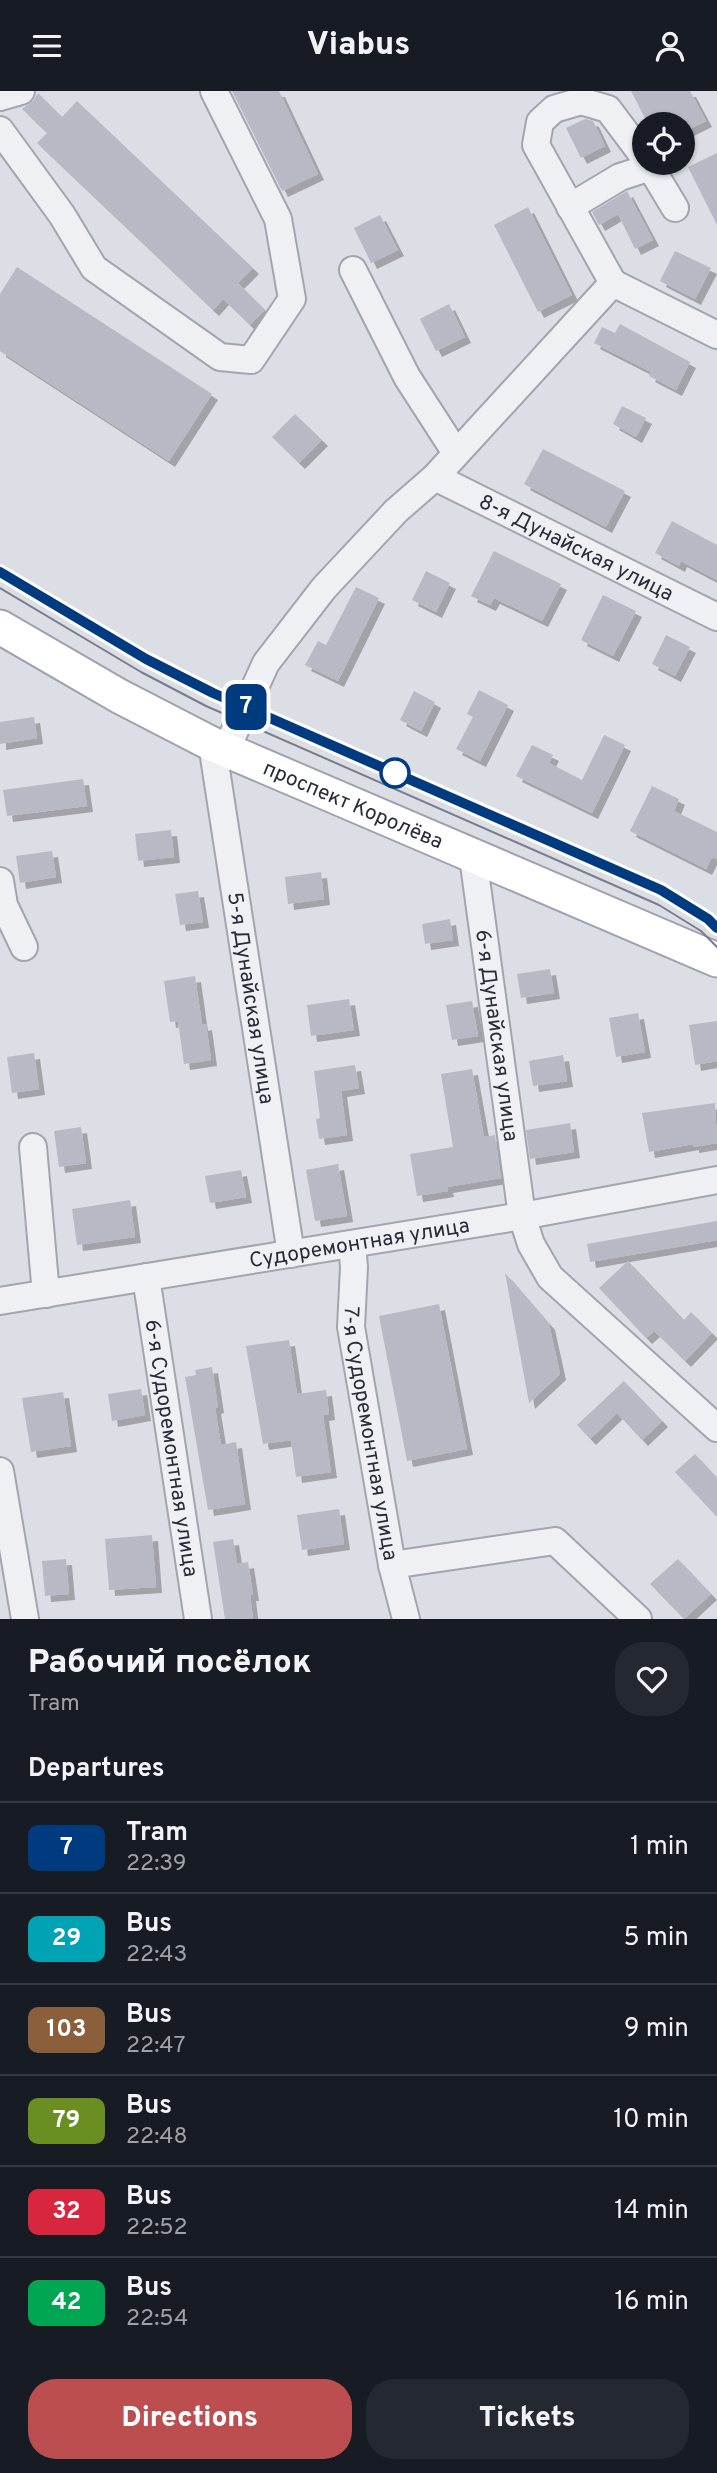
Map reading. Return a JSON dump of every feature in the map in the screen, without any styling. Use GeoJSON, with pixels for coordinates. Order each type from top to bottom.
{"type":"FeatureCollection","features":[{"type":"Feature","properties":{"kind":"main road","name":"проспект Королёва"},"geometry":{"type":"LineString","coordinates":[[0,627],[119,696],[219,747],[717,960]]}},
{"type":"Feature","properties":{"kind":"street"},"geometry":{"type":"LineString","coordinates":[[0,97],[22,91]]}},
{"type":"Feature","properties":{"kind":"street"},"geometry":{"type":"LineString","coordinates":[[0,130],[62,215],[94,268],[220,357],[251,360],[292,299],[278,219],[214,91]]}},
{"type":"Feature","properties":{"kind":"street"},"geometry":{"type":"LineString","coordinates":[[632,141],[608,109],[581,101],[554,109],[540,123],[536,145],[613,283],[717,335]]}},
{"type":"Feature","properties":{"kind":"street"},"geometry":{"type":"LineString","coordinates":[[570,207],[632,171]]}},
{"type":"Feature","properties":{"kind":"street"},"geometry":{"type":"LineString","coordinates":[[656,175],[675,208]]}},
{"type":"Feature","properties":{"kind":"street"},"geometry":{"type":"LineString","coordinates":[[353,270],[407,377],[456,453]]}},
{"type":"Feature","properties":{"kind":"street"},"geometry":{"type":"LineString","coordinates":[[219,747],[242,721],[266,663],[324,588],[396,511],[435,477],[613,283]]}},
{"type":"Feature","properties":{"kind":"street","name":"8-я Дунайская улица"},"geometry":{"type":"LineString","coordinates":[[435,477],[717,617]]}},
{"type":"Feature","properties":{"kind":"street","name":"5-я Дунайская улица"},"geometry":{"type":"LineString","coordinates":[[219,747],[291,1254]]}},
{"type":"Feature","properties":{"kind":"street","name":"6-я Дунайская улица"},"geometry":{"type":"LineString","coordinates":[[473,857],[522,1216],[531,1244],[550,1277],[717,1428]]}},
{"type":"Feature","properties":{"kind":"street"},"geometry":{"type":"LineString","coordinates":[[0,881],[4,905],[24,947]]}},
{"type":"Feature","properties":{"kind":"street"},"geometry":{"type":"LineString","coordinates":[[33,1147],[46,1294]]}},
{"type":"Feature","properties":{"kind":"street","name":"Судоремонтная улица"},"geometry":{"type":"LineString","coordinates":[[0,1301],[522,1216],[717,1180]]}},
{"type":"Feature","properties":{"kind":"street","name":"7-я Судоремонтная улица"},"geometry":{"type":"LineString","coordinates":[[352,1244],[354,1266],[351,1327],[392,1565],[406,1619]]}},
{"type":"Feature","properties":{"kind":"street","name":"6-я Судоремонтная улица"},"geometry":{"type":"LineString","coordinates":[[146,1277],[198,1619]]}},
{"type":"Feature","properties":{"kind":"street"},"geometry":{"type":"LineString","coordinates":[[0,1471],[25,1619]]}},
{"type":"Feature","properties":{"kind":"street"},"geometry":{"type":"LineString","coordinates":[[392,1565],[555,1541],[638,1619]]}},
{"type":"Feature","properties":{"kind":"building"},"geometry":{"type":"Polygon","coordinates":[[[232,91],[279,91],[318,174],[282,191],[232,91]]]}},
{"type":"Feature","properties":{"kind":"building"},"geometry":{"type":"Polygon","coordinates":[[[631,91],[690,91],[706,121],[695,126],[695,112],[642,112],[631,91]]]}},
{"type":"Feature","properties":{"kind":"building"},"geometry":{"type":"Polygon","coordinates":[[[38,93],[62,117],[77,101],[253,268],[238,283],[265,310],[250,325],[223,299],[213,310],[37,143],[47,133],[22,109],[33,101],[38,93]]]}},
{"type":"Feature","properties":{"kind":"building"},"geometry":{"type":"Polygon","coordinates":[[[585,119],[593,121],[605,146],[581,158],[566,128],[585,119]]]}},
{"type":"Feature","properties":{"kind":"building"},"geometry":{"type":"Polygon","coordinates":[[[717,153],[717,225],[692,175],[695,175],[695,164],[717,153]]]}},
{"type":"Feature","properties":{"kind":"building"},"geometry":{"type":"Polygon","coordinates":[[[627,191],[653,240],[635,249],[618,214],[599,225],[592,212],[627,191]]]}},
{"type":"Feature","properties":{"kind":"building"},"geometry":{"type":"Polygon","coordinates":[[[528,207],[572,295],[538,312],[494,225],[528,207]]]}},
{"type":"Feature","properties":{"kind":"building"},"geometry":{"type":"Polygon","coordinates":[[[380,215],[398,250],[371,263],[354,228],[380,215]]]}},
{"type":"Feature","properties":{"kind":"building"},"geometry":{"type":"Polygon","coordinates":[[[675,251],[711,268],[695,299],[660,281],[675,251]]]}},
{"type":"Feature","properties":{"kind":"building"},"geometry":{"type":"Polygon","coordinates":[[[17,267],[212,394],[169,461],[0,351],[0,294],[17,267]]]}},
{"type":"Feature","properties":{"kind":"building"},"geometry":{"type":"Polygon","coordinates":[[[449,304],[465,337],[436,351],[420,319],[449,304]]]}},
{"type":"Feature","properties":{"kind":"building"},"geometry":{"type":"Polygon","coordinates":[[[620,324],[690,362],[676,390],[649,376],[651,372],[594,343],[602,327],[615,333],[620,324]]]}},
{"type":"Feature","properties":{"kind":"building"},"geometry":{"type":"Polygon","coordinates":[[[622,406],[646,418],[636,437],[613,424],[622,406]]]}},
{"type":"Feature","properties":{"kind":"building"},"geometry":{"type":"Polygon","coordinates":[[[295,414],[322,440],[299,463],[272,437],[295,414]]]}},
{"type":"Feature","properties":{"kind":"building"},"geometry":{"type":"Polygon","coordinates":[[[543,449],[625,491],[606,527],[524,484],[543,449]]]}},
{"type":"Feature","properties":{"kind":"building"},"geometry":{"type":"Polygon","coordinates":[[[672,521],[717,545],[717,580],[681,561],[679,566],[655,553],[672,521]]]}},
{"type":"Feature","properties":{"kind":"building"},"geometry":{"type":"Polygon","coordinates":[[[494,551],[561,584],[542,621],[494,598],[490,605],[471,596],[494,551]]]}},
{"type":"Feature","properties":{"kind":"building"},"geometry":{"type":"Polygon","coordinates":[[[426,571],[450,583],[436,612],[412,600],[426,571]]]}},
{"type":"Feature","properties":{"kind":"building"},"geometry":{"type":"Polygon","coordinates":[[[356,587],[379,598],[338,681],[305,665],[318,641],[326,645],[356,587]]]}},
{"type":"Feature","properties":{"kind":"building"},"geometry":{"type":"Polygon","coordinates":[[[603,595],[636,611],[613,656],[581,640],[603,595]]]}},
{"type":"Feature","properties":{"kind":"building"},"geometry":{"type":"Polygon","coordinates":[[[666,635],[690,647],[675,676],[652,664],[666,635]]]}},
{"type":"Feature","properties":{"kind":"building"},"geometry":{"type":"Polygon","coordinates":[[[479,690],[508,705],[480,761],[456,749],[473,717],[467,714],[479,690]]]}},
{"type":"Feature","properties":{"kind":"building"},"geometry":{"type":"Polygon","coordinates":[[[414,691],[435,702],[421,731],[400,720],[414,691]]]}},
{"type":"Feature","properties":{"kind":"building"},"geometry":{"type":"Polygon","coordinates":[[[34,717],[37,738],[0,744],[0,722],[34,717]]]}},
{"type":"Feature","properties":{"kind":"building"},"geometry":{"type":"Polygon","coordinates":[[[604,735],[625,745],[592,813],[516,776],[532,745],[553,755],[549,763],[582,780],[604,735]]]}},
{"type":"Feature","properties":{"kind":"building"},"geometry":{"type":"Polygon","coordinates":[[[83,779],[87,806],[7,816],[3,790],[83,779]]]}},
{"type":"Feature","properties":{"kind":"building"},"geometry":{"type":"Polygon","coordinates":[[[652,786],[679,799],[674,811],[717,832],[717,859],[712,857],[706,869],[630,831],[652,786]]]}},
{"type":"Feature","properties":{"kind":"building"},"geometry":{"type":"Polygon","coordinates":[[[171,830],[174,857],[138,861],[135,834],[171,830]]]}},
{"type":"Feature","properties":{"kind":"building"},"geometry":{"type":"Polygon","coordinates":[[[52,851],[56,877],[20,883],[16,856],[52,851]]]}},
{"type":"Feature","properties":{"kind":"building"},"geometry":{"type":"Polygon","coordinates":[[[321,872],[324,899],[288,904],[285,877],[321,872]]]}},
{"type":"Feature","properties":{"kind":"building"},"geometry":{"type":"Polygon","coordinates":[[[198,891],[203,922],[180,925],[175,894],[198,891]]]}},
{"type":"Feature","properties":{"kind":"building"},"geometry":{"type":"Polygon","coordinates":[[[450,919],[453,940],[425,944],[422,924],[450,919]]]}},
{"type":"Feature","properties":{"kind":"building"},"geometry":{"type":"Polygon","coordinates":[[[550,969],[554,993],[521,998],[517,974],[550,969]]]}},
{"type":"Feature","properties":{"kind":"building"},"geometry":{"type":"Polygon","coordinates":[[[195,976],[202,1025],[206,1024],[211,1060],[184,1064],[178,1021],[170,1022],[164,981],[195,976]]]}},
{"type":"Feature","properties":{"kind":"building"},"geometry":{"type":"Polygon","coordinates":[[[349,999],[354,1030],[311,1036],[307,1005],[349,999]]]}},
{"type":"Feature","properties":{"kind":"building"},"geometry":{"type":"Polygon","coordinates":[[[472,1001],[478,1036],[452,1040],[446,1005],[472,1001]]]}},
{"type":"Feature","properties":{"kind":"building"},"geometry":{"type":"Polygon","coordinates":[[[638,1013],[645,1052],[616,1057],[609,1018],[638,1013]]]}},
{"type":"Feature","properties":{"kind":"building"},"geometry":{"type":"Polygon","coordinates":[[[717,1021],[717,1061],[695,1065],[689,1025],[717,1021]]]}},
{"type":"Feature","properties":{"kind":"building"},"geometry":{"type":"Polygon","coordinates":[[[34,1053],[39,1089],[12,1093],[7,1057],[34,1053]]]}},
{"type":"Feature","properties":{"kind":"building"},"geometry":{"type":"Polygon","coordinates":[[[563,1055],[567,1081],[533,1086],[529,1061],[563,1055]]]}},
{"type":"Feature","properties":{"kind":"building"},"geometry":{"type":"Polygon","coordinates":[[[355,1065],[359,1088],[341,1091],[347,1135],[319,1139],[316,1119],[320,1118],[314,1071],[355,1065]]]}},
{"type":"Feature","properties":{"kind":"building"},"geometry":{"type":"Polygon","coordinates":[[[472,1069],[484,1137],[495,1135],[501,1178],[447,1187],[448,1191],[417,1196],[410,1154],[453,1147],[441,1074],[472,1069]]]}},
{"type":"Feature","properties":{"kind":"building"},"geometry":{"type":"Polygon","coordinates":[[[715,1103],[717,1143],[693,1147],[693,1144],[649,1152],[642,1113],[715,1103]]]}},
{"type":"Feature","properties":{"kind":"building"},"geometry":{"type":"Polygon","coordinates":[[[570,1123],[574,1152],[530,1159],[526,1130],[570,1123]]]}},
{"type":"Feature","properties":{"kind":"building"},"geometry":{"type":"Polygon","coordinates":[[[81,1127],[86,1163],[59,1167],[54,1131],[81,1127]]]}},
{"type":"Feature","properties":{"kind":"building"},"geometry":{"type":"Polygon","coordinates":[[[338,1164],[347,1216],[315,1221],[306,1170],[338,1164]]]}},
{"type":"Feature","properties":{"kind":"building"},"geometry":{"type":"Polygon","coordinates":[[[241,1170],[246,1197],[210,1203],[205,1176],[241,1170]]]}},
{"type":"Feature","properties":{"kind":"building"},"geometry":{"type":"Polygon","coordinates":[[[130,1200],[135,1237],[77,1245],[72,1209],[130,1200]]]}},
{"type":"Feature","properties":{"kind":"building"},"geometry":{"type":"Polygon","coordinates":[[[717,1221],[717,1240],[590,1262],[587,1244],[717,1221]]]}},
{"type":"Feature","properties":{"kind":"building"},"geometry":{"type":"Polygon","coordinates":[[[628,1261],[684,1320],[691,1312],[712,1333],[685,1361],[654,1331],[646,1338],[599,1288],[628,1261]]]}},
{"type":"Feature","properties":{"kind":"building"},"geometry":{"type":"Polygon","coordinates":[[[505,1273],[549,1324],[560,1374],[529,1403],[505,1273]]]}},
{"type":"Feature","properties":{"kind":"building"},"geometry":{"type":"Polygon","coordinates":[[[439,1304],[467,1449],[407,1461],[379,1316],[439,1304]]]}},
{"type":"Feature","properties":{"kind":"building"},"geometry":{"type":"Polygon","coordinates":[[[289,1340],[297,1394],[326,1390],[329,1414],[323,1415],[331,1472],[296,1477],[291,1440],[263,1444],[246,1346],[289,1340]]]}},
{"type":"Feature","properties":{"kind":"building"},"geometry":{"type":"Polygon","coordinates":[[[212,1367],[221,1445],[236,1442],[245,1504],[208,1510],[185,1377],[196,1375],[195,1370],[212,1367]]]}},
{"type":"Feature","properties":{"kind":"building"},"geometry":{"type":"Polygon","coordinates":[[[624,1381],[662,1421],[642,1440],[617,1413],[590,1439],[577,1425],[624,1381]]]}},
{"type":"Feature","properties":{"kind":"building"},"geometry":{"type":"Polygon","coordinates":[[[141,1389],[145,1415],[112,1421],[108,1394],[141,1389]]]}},
{"type":"Feature","properties":{"kind":"building"},"geometry":{"type":"Polygon","coordinates":[[[63,1392],[71,1446],[31,1452],[22,1398],[63,1392]]]}},
{"type":"Feature","properties":{"kind":"building"},"geometry":{"type":"Polygon","coordinates":[[[695,1454],[717,1478],[717,1517],[675,1472],[695,1454]]]}},
{"type":"Feature","properties":{"kind":"building"},"geometry":{"type":"Polygon","coordinates":[[[339,1509],[344,1544],[302,1550],[297,1515],[339,1509]]]}},
{"type":"Feature","properties":{"kind":"building"},"geometry":{"type":"Polygon","coordinates":[[[152,1535],[156,1587],[109,1590],[105,1539],[152,1535]]]}},
{"type":"Feature","properties":{"kind":"building"},"geometry":{"type":"Polygon","coordinates":[[[233,1539],[237,1564],[248,1562],[253,1619],[225,1619],[213,1542],[233,1539]]]}},
{"type":"Feature","properties":{"kind":"building"},"geometry":{"type":"Polygon","coordinates":[[[66,1559],[69,1594],[45,1596],[42,1561],[66,1559]]]}},
{"type":"Feature","properties":{"kind":"building"},"geometry":{"type":"Polygon","coordinates":[[[678,1559],[711,1594],[684,1619],[650,1584],[678,1559]]]}},
{"type":"Feature","properties":{"kind":"tram line"},"geometry":{"type":"LineString","coordinates":[[0,572],[146,659],[213,693],[661,890],[708,919],[717,928]]}},
{"type":"Feature","properties":{"kind":"tram line","name":"7"},"geometry":{"type":"LineString","coordinates":[[0,572],[179,677],[661,890],[708,919],[717,928]]}},
{"type":"Feature","properties":{"kind":"tram line"},"geometry":{"type":"LineString","coordinates":[[0,588],[141,672],[206,706],[659,905],[701,931],[717,947]]}}]}
